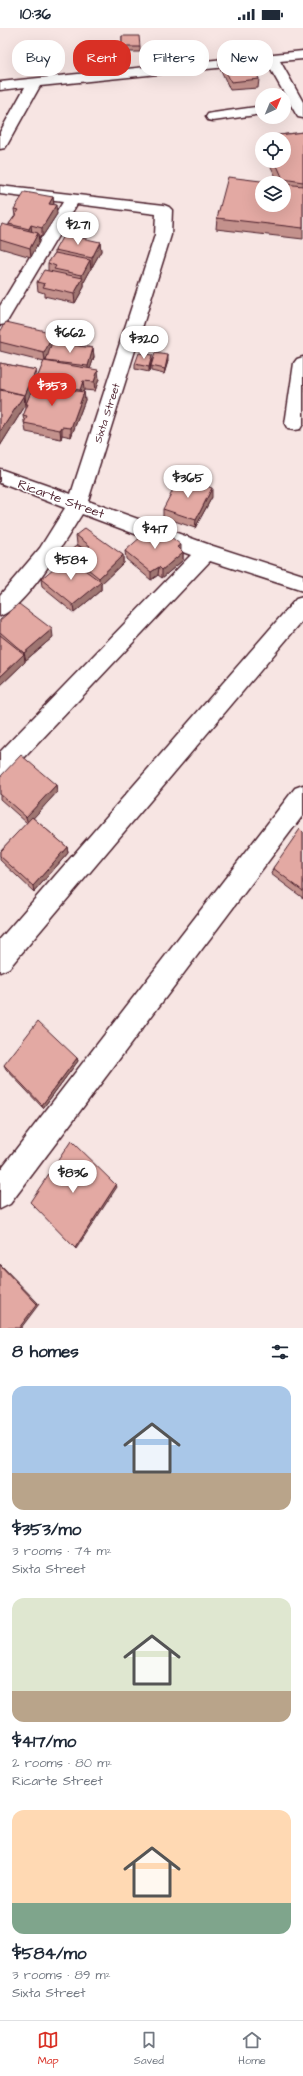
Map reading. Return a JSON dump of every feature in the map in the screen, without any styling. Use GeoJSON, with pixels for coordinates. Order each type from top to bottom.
{"type":"FeatureCollection","features":[{"type":"Feature","properties":{"kind":"street"},"geometry":{"type":"LineString","coordinates":[[273,59],[303,55]]}},
{"type":"Feature","properties":{"kind":"street"},"geometry":{"type":"LineString","coordinates":[[273,61],[300,110]]}},
{"type":"Feature","properties":{"kind":"street"},"geometry":{"type":"LineString","coordinates":[[0,86],[217,64]]}},
{"type":"Feature","properties":{"kind":"street"},"geometry":{"type":"LineString","coordinates":[[0,145],[35,82]]}},
{"type":"Feature","properties":{"kind":"street"},"geometry":{"type":"LineString","coordinates":[[213,117],[255,111]]}},
{"type":"Feature","properties":{"kind":"street","name":"Sixta Street"},"geometry":{"type":"LineString","coordinates":[[0,190],[164,210],[162,235],[77,505],[47,553],[17,590],[0,608]]}},
{"type":"Feature","properties":{"kind":"street"},"geometry":{"type":"LineString","coordinates":[[0,320],[72,198]]}},
{"type":"Feature","properties":{"kind":"street"},"geometry":{"type":"LineString","coordinates":[[294,424],[303,363]]}},
{"type":"Feature","properties":{"kind":"street","name":"Ricarte Street"},"geometry":{"type":"LineString","coordinates":[[0,476],[206,552],[303,583]]}},
{"type":"Feature","properties":{"kind":"street"},"geometry":{"type":"LineString","coordinates":[[0,768],[206,552]]}},
{"type":"Feature","properties":{"kind":"street"},"geometry":{"type":"LineString","coordinates":[[0,959],[303,605]]}},
{"type":"Feature","properties":{"kind":"street"},"geometry":{"type":"LineString","coordinates":[[0,1194],[303,796]]}},
{"type":"Feature","properties":{"kind":"building"},"geometry":{"type":"Polygon","coordinates":[[[122,36],[139,36],[139,47],[131,47],[131,40],[122,40],[122,36]]]}},
{"type":"Feature","properties":{"kind":"building"},"geometry":{"type":"Polygon","coordinates":[[[228,76],[258,76],[259,79],[231,82],[228,76]]]}},
{"type":"Feature","properties":{"kind":"building"},"geometry":{"type":"Polygon","coordinates":[[[303,132],[303,182],[291,180],[291,176],[282,176],[278,168],[291,168],[291,134],[303,132]]]}},
{"type":"Feature","properties":{"kind":"building"},"geometry":{"type":"Polygon","coordinates":[[[228,177],[255,180],[255,212],[291,212],[291,185],[303,186],[303,228],[217,218],[228,177]]]}},
{"type":"Feature","properties":{"kind":"building"},"geometry":{"type":"Polygon","coordinates":[[[25,192],[53,197],[49,204],[56,205],[42,228],[31,225],[29,229],[9,224],[19,210],[14,209],[25,192]]]}},
{"type":"Feature","properties":{"kind":"building"},"geometry":{"type":"Polygon","coordinates":[[[2,224],[38,233],[30,248],[0,239],[0,227],[2,224]]]}},
{"type":"Feature","properties":{"kind":"building"},"geometry":{"type":"Polygon","coordinates":[[[64,234],[100,242],[92,258],[55,250],[64,234]]]}},
{"type":"Feature","properties":{"kind":"building"},"geometry":{"type":"Polygon","coordinates":[[[55,253],[90,260],[82,275],[54,269],[56,266],[48,263],[55,253]]]}},
{"type":"Feature","properties":{"kind":"building"},"geometry":{"type":"Polygon","coordinates":[[[44,270],[83,278],[74,294],[43,287],[45,284],[37,282],[44,270]]]}},
{"type":"Feature","properties":{"kind":"building"},"geometry":{"type":"Polygon","coordinates":[[[6,322],[54,333],[44,353],[0,342],[0,332],[6,322]]]}},
{"type":"Feature","properties":{"kind":"building"},"geometry":{"type":"Polygon","coordinates":[[[52,342],[93,348],[88,366],[46,361],[52,342]]]}},
{"type":"Feature","properties":{"kind":"building"},"geometry":{"type":"Polygon","coordinates":[[[139,353],[152,355],[149,367],[135,364],[139,353]]]}},
{"type":"Feature","properties":{"kind":"building"},"geometry":{"type":"Polygon","coordinates":[[[155,353],[168,355],[165,369],[151,366],[155,353]]]}},
{"type":"Feature","properties":{"kind":"building"},"geometry":{"type":"Polygon","coordinates":[[[44,361],[98,370],[94,382],[83,381],[80,390],[35,383],[44,361]]]}},
{"type":"Feature","properties":{"kind":"building"},"geometry":{"type":"Polygon","coordinates":[[[0,363],[36,370],[25,395],[0,389],[0,363]]]}},
{"type":"Feature","properties":{"kind":"building"},"geometry":{"type":"Polygon","coordinates":[[[34,385],[84,392],[71,428],[62,427],[60,430],[24,423],[27,417],[23,416],[28,404],[26,404],[34,385]]]}},
{"type":"Feature","properties":{"kind":"building"},"geometry":{"type":"Polygon","coordinates":[[[0,390],[24,395],[0,432],[0,390]]]}},
{"type":"Feature","properties":{"kind":"building"},"geometry":{"type":"Polygon","coordinates":[[[180,477],[212,488],[196,520],[163,509],[180,477]]]}},
{"type":"Feature","properties":{"kind":"building"},"geometry":{"type":"Polygon","coordinates":[[[152,527],[165,532],[181,545],[178,547],[183,552],[162,570],[159,567],[151,572],[125,551],[152,527]]]}},
{"type":"Feature","properties":{"kind":"building"},"geometry":{"type":"Polygon","coordinates":[[[85,528],[123,555],[99,578],[68,553],[77,545],[84,550],[90,546],[76,535],[85,528]]]}},
{"type":"Feature","properties":{"kind":"building"},"geometry":{"type":"Polygon","coordinates":[[[67,557],[101,582],[73,605],[41,579],[67,557]]]}},
{"type":"Feature","properties":{"kind":"building"},"geometry":{"type":"Polygon","coordinates":[[[19,604],[52,629],[24,653],[0,632],[0,620],[19,604]]]}},
{"type":"Feature","properties":{"kind":"building"},"geometry":{"type":"Polygon","coordinates":[[[0,635],[24,654],[0,677],[0,635]]]}},
{"type":"Feature","properties":{"kind":"building"},"geometry":{"type":"Polygon","coordinates":[[[21,755],[56,785],[26,817],[0,794],[0,777],[21,755]]]}},
{"type":"Feature","properties":{"kind":"building"},"geometry":{"type":"Polygon","coordinates":[[[32,817],[67,847],[33,886],[0,856],[0,851],[32,817]]]}},
{"type":"Feature","properties":{"kind":"building"},"geometry":{"type":"Polygon","coordinates":[[[300,829],[303,832],[303,891],[273,868],[300,829]]]}},
{"type":"Feature","properties":{"kind":"building"},"geometry":{"type":"Polygon","coordinates":[[[38,1021],[77,1058],[42,1105],[4,1065],[38,1021]]]}},
{"type":"Feature","properties":{"kind":"building"},"geometry":{"type":"Polygon","coordinates":[[[71,1141],[116,1185],[75,1248],[30,1202],[71,1141]]]}},
{"type":"Feature","properties":{"kind":"building"},"geometry":{"type":"Polygon","coordinates":[[[0,1265],[37,1304],[19,1328],[0,1328],[0,1265]]]}}]}
